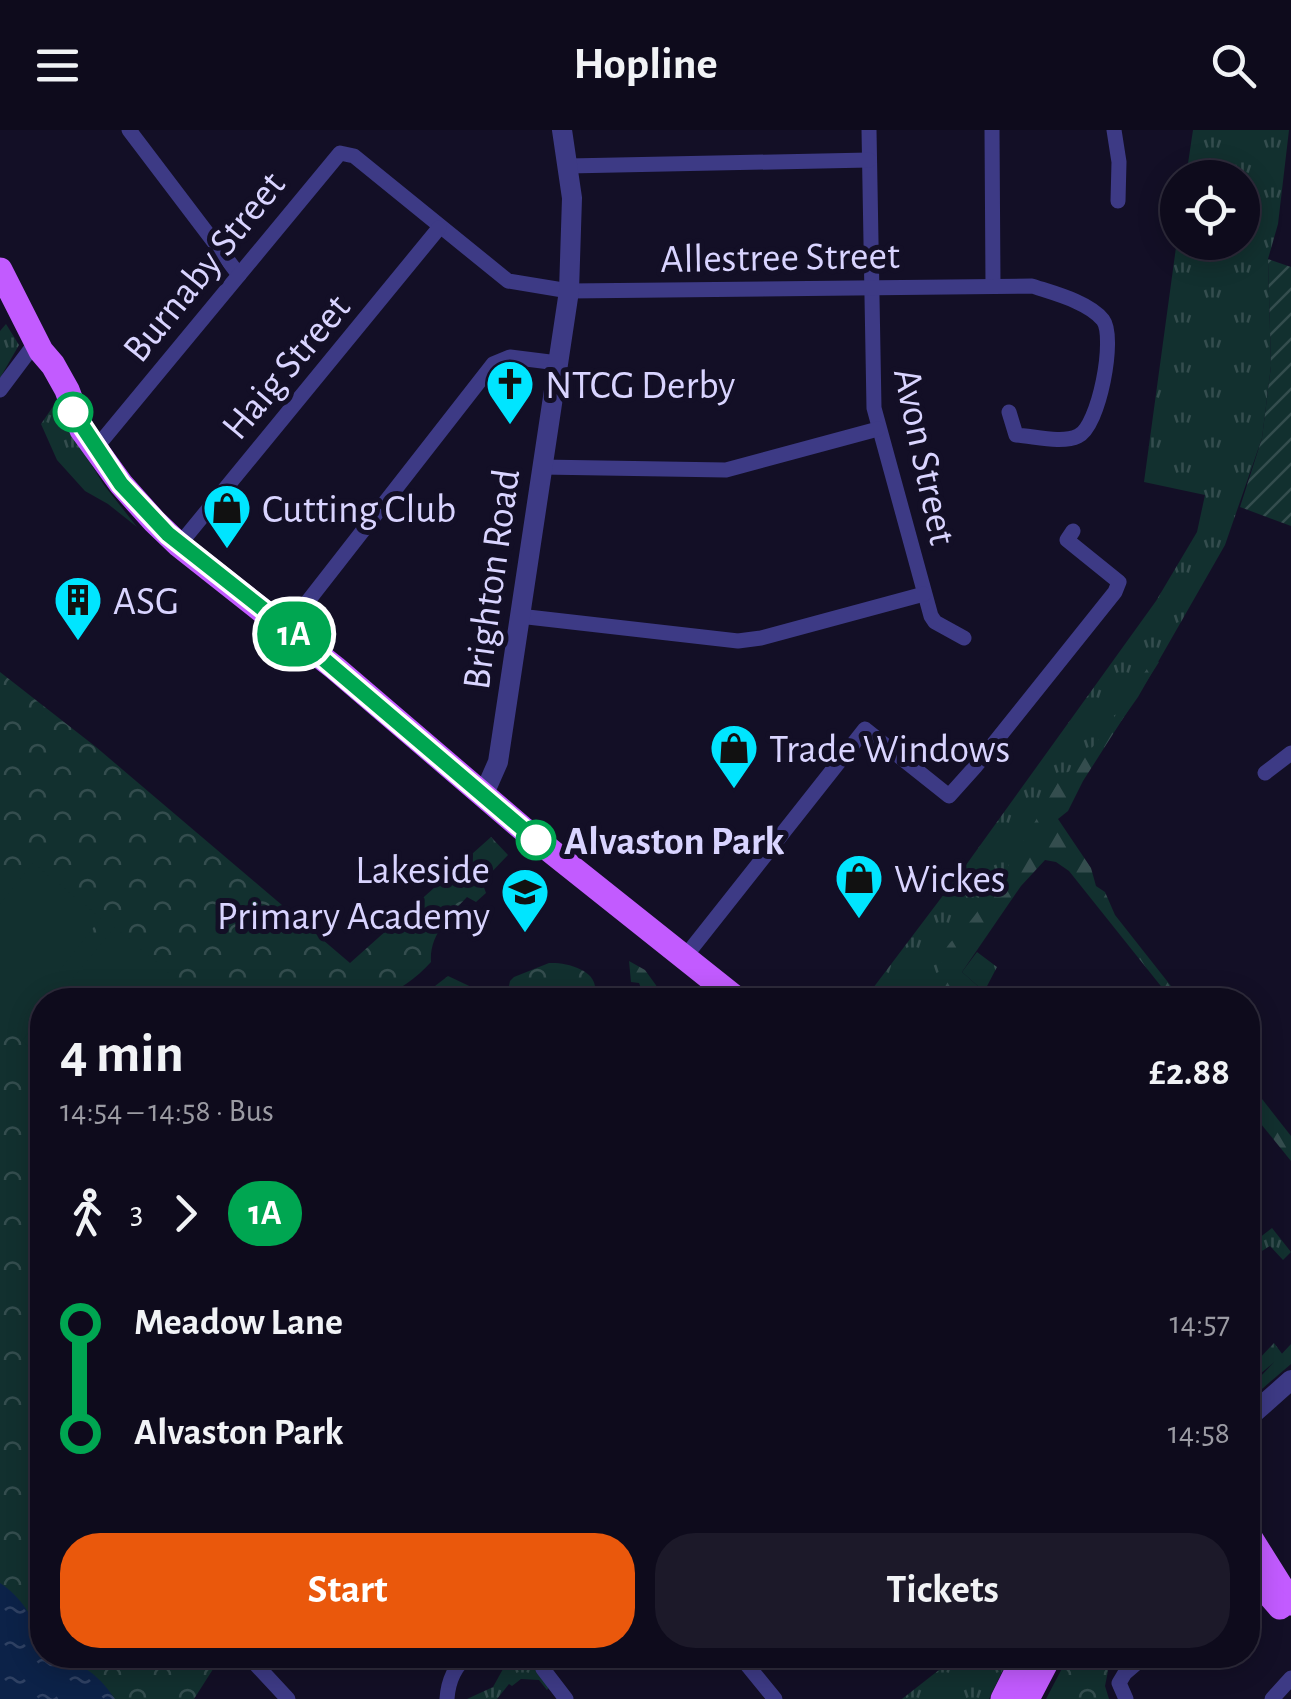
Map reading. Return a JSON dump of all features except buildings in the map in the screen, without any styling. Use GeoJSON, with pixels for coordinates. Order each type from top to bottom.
{"type":"FeatureCollection","features":[{"type":"Feature","properties":{"kind":"main road"},"geometry":{"type":"LineString","coordinates":[[0,270],[59,396],[136,503],[179,545],[287,628],[483,796],[723,988]]}},
{"type":"Feature","properties":{"kind":"main road"},"geometry":{"type":"LineString","coordinates":[[1260,1553],[1291,1603]]}},
{"type":"Feature","properties":{"kind":"main road"},"geometry":{"type":"LineString","coordinates":[[1260,1583],[1291,1617]]}},
{"type":"Feature","properties":{"kind":"main road"},"geometry":{"type":"LineString","coordinates":[[1004,1699],[1019,1668]]}},
{"type":"Feature","properties":{"kind":"main road"},"geometry":{"type":"LineString","coordinates":[[1027,1699],[1043,1668]]}},
{"type":"Feature","properties":{"kind":"street"},"geometry":{"type":"LineString","coordinates":[[128,130],[239,274]]}},
{"type":"Feature","properties":{"kind":"street","name":"Brighton Road"},"geometry":{"type":"LineString","coordinates":[[483,796],[498,762],[568,291],[572,214],[562,130]]}},
{"type":"Feature","properties":{"kind":"street","name":"Avon Street"},"geometry":{"type":"LineString","coordinates":[[869,130],[872,396],[878,429],[935,622],[942,636],[964,638]]}},
{"type":"Feature","properties":{"kind":"street"},"geometry":{"type":"LineString","coordinates":[[992,130],[993,286]]}},
{"type":"Feature","properties":{"kind":"street"},"geometry":{"type":"LineString","coordinates":[[1114,130],[1119,162],[1118,200]]}},
{"type":"Feature","properties":{"kind":"street","name":"Burnaby Street"},"geometry":{"type":"LineString","coordinates":[[95,448],[340,153],[354,156],[508,281],[568,291]]}},
{"type":"Feature","properties":{"kind":"street"},"geometry":{"type":"LineString","coordinates":[[568,166],[868,160]]}},
{"type":"Feature","properties":{"kind":"street","name":"Haig Street"},"geometry":{"type":"LineString","coordinates":[[179,545],[439,228]]}},
{"type":"Feature","properties":{"kind":"street","name":"Allestree Street"},"geometry":{"type":"LineString","coordinates":[[568,291],[1032,286],[1099,315],[1108,332],[1097,404],[1088,428],[1073,438],[1016,435]]}},
{"type":"Feature","properties":{"kind":"street"},"geometry":{"type":"LineString","coordinates":[[0,390],[38,347]]}},
{"type":"Feature","properties":{"kind":"street"},"geometry":{"type":"LineString","coordinates":[[287,628],[493,364],[510,357],[558,363]]}},
{"type":"Feature","properties":{"kind":"street"},"geometry":{"type":"LineString","coordinates":[[1010,412],[1018,452]]}},
{"type":"Feature","properties":{"kind":"street"},"geometry":{"type":"LineString","coordinates":[[542,467],[726,470],[878,429]]}},
{"type":"Feature","properties":{"kind":"street"},"geometry":{"type":"LineString","coordinates":[[684,958],[865,729],[949,796],[1118,585],[1067,540],[1073,531]]}},
{"type":"Feature","properties":{"kind":"street"},"geometry":{"type":"LineString","coordinates":[[519,616],[738,640],[761,638],[924,594]]}},
{"type":"Feature","properties":{"kind":"street"},"geometry":{"type":"LineString","coordinates":[[1265,773],[1291,753]]}},
{"type":"Feature","properties":{"kind":"street"},"geometry":{"type":"LineString","coordinates":[[1260,1411],[1291,1380]]}},
{"type":"Feature","properties":{"kind":"street"},"geometry":{"type":"LineString","coordinates":[[259,1668],[288,1699]]}},
{"type":"Feature","properties":{"kind":"street"},"geometry":{"type":"LineString","coordinates":[[447,1699],[450,1680],[458,1668]]}},
{"type":"Feature","properties":{"kind":"street"},"geometry":{"type":"LineString","coordinates":[[543,1668],[566,1699]]}},
{"type":"Feature","properties":{"kind":"street"},"geometry":{"type":"LineString","coordinates":[[749,1668],[775,1699]]}},
{"type":"Feature","properties":{"kind":"street"},"geometry":{"type":"LineString","coordinates":[[1126,1699],[1120,1683],[1130,1668]]}},
{"type":"Feature","properties":{"kind":"street"},"geometry":{"type":"LineString","coordinates":[[1272,1699],[1291,1678]]}},
{"type":"Feature","properties":{"kind":"green space"},"geometry":{"type":"Polygon","coordinates":[[[1193,130],[1289,130],[1278,224],[1268,259],[1271,366],[1262,438],[1225,545],[1138,697],[933,988],[873,988],[1156,601],[1197,532],[1205,495],[1144,482],[1174,260],[1260,260],[1260,160],[1189,160],[1193,130]]]}},
{"type":"Feature","properties":{"kind":"green space"},"geometry":{"type":"Polygon","coordinates":[[[1268,259],[1291,267],[1291,526],[1240,507],[1262,438],[1271,366],[1268,259]]]}},
{"type":"Feature","properties":{"kind":"green space"},"geometry":{"type":"Polygon","coordinates":[[[6,324],[19,345],[0,378],[0,331],[6,324]]]}},
{"type":"Feature","properties":{"kind":"green space"},"geometry":{"type":"Polygon","coordinates":[[[54,405],[104,485],[137,527],[85,491],[57,460],[41,424],[54,405]]]}},
{"type":"Feature","properties":{"kind":"green space"},"geometry":{"type":"Polygon","coordinates":[[[1153,660],[1159,662],[1068,811],[1058,819],[1091,868],[1096,886],[1105,892],[1115,915],[1173,988],[1162,988],[1069,871],[1045,860],[1021,886],[962,972],[979,988],[926,988],[941,969],[949,944],[993,889],[1062,776],[1077,766],[1153,660]]]}},
{"type":"Feature","properties":{"kind":"green space","name":"Alvaston Park"},"geometry":{"type":"Polygon","coordinates":[[[0,672],[96,747],[350,963],[491,837],[508,855],[482,882],[486,893],[476,902],[467,897],[442,926],[433,943],[431,962],[399,988],[30,988],[30,1668],[214,1668],[194,1699],[0,1699],[0,672]]]}},
{"type":"Feature","properties":{"kind":"green space"},"geometry":{"type":"Polygon","coordinates":[[[33,863],[101,918],[46,988],[30,988],[30,1008],[10,1033],[0,1024],[0,904],[33,863]]]}},
{"type":"Feature","properties":{"kind":"green space"},"geometry":{"type":"Polygon","coordinates":[[[115,927],[182,984],[179,988],[65,988],[115,927]]]}},
{"type":"Feature","properties":{"kind":"green space"},"geometry":{"type":"Polygon","coordinates":[[[977,952],[997,967],[986,988],[979,988],[962,972],[977,952]]]}},
{"type":"Feature","properties":{"kind":"green space"},"geometry":{"type":"Polygon","coordinates":[[[629,961],[645,970],[658,988],[641,988],[639,983],[631,982],[629,961]]]}},
{"type":"Feature","properties":{"kind":"green space"},"geometry":{"type":"Polygon","coordinates":[[[549,963],[567,965],[584,971],[595,988],[509,988],[514,977],[549,963]]]}},
{"type":"Feature","properties":{"kind":"green space"},"geometry":{"type":"Polygon","coordinates":[[[448,976],[474,988],[435,988],[448,976]]]}},
{"type":"Feature","properties":{"kind":"green space"},"geometry":{"type":"Polygon","coordinates":[[[30,1031],[30,1048],[22,1041],[30,1031]]]}},
{"type":"Feature","properties":{"kind":"green space"},"geometry":{"type":"Polygon","coordinates":[[[1260,1096],[1291,1136],[1291,1161],[1260,1123],[1260,1096]]]}},
{"type":"Feature","properties":{"kind":"green space"},"geometry":{"type":"Polygon","coordinates":[[[1272,1228],[1291,1252],[1283,1260],[1270,1246],[1260,1252],[1260,1237],[1272,1228]]]}},
{"type":"Feature","properties":{"kind":"green space"},"geometry":{"type":"Polygon","coordinates":[[[1274,1343],[1283,1355],[1260,1374],[1260,1358],[1274,1343]]]}},
{"type":"Feature","properties":{"kind":"green space"},"geometry":{"type":"Polygon","coordinates":[[[1291,1344],[1291,1364],[1260,1391],[1261,1376],[1291,1344]]]}},
{"type":"Feature","properties":{"kind":"green space"},"geometry":{"type":"Polygon","coordinates":[[[536,1668],[551,1685],[547,1690],[539,1680],[521,1679],[509,1684],[497,1699],[467,1699],[493,1687],[503,1669],[536,1668]]]}},
{"type":"Feature","properties":{"kind":"green space"},"geometry":{"type":"Polygon","coordinates":[[[941,1668],[1004,1668],[989,1699],[902,1699],[941,1668]]]}},
{"type":"Feature","properties":{"kind":"green space"},"geometry":{"type":"Polygon","coordinates":[[[1062,1668],[1108,1671],[1105,1686],[1109,1699],[1046,1699],[1062,1668]]]}},
{"type":"Feature","properties":{"kind":"water"},"geometry":{"type":"Polygon","coordinates":[[[0,1583],[16,1596],[30,1616],[30,1668],[84,1668],[115,1699],[0,1699],[0,1583]]]}},
{"type":"Feature","properties":{"kind":"bus line","name":"1A"},"geometry":{"type":"LineString","coordinates":[[73,412],[121,484],[168,534],[287,628],[536,840]]}},
{"type":"Feature","properties":{"kind":"place","name":"NTCG Derby"},"geometry":{"type":"Point","coordinates":[510,426]}},
{"type":"Feature","properties":{"kind":"place","name":"Cutting Club"},"geometry":{"type":"Point","coordinates":[227,550]}},
{"type":"Feature","properties":{"kind":"place","name":"ASG"},"geometry":{"type":"Point","coordinates":[78,642]}},
{"type":"Feature","properties":{"kind":"place","name":"Trade Windows"},"geometry":{"type":"Point","coordinates":[734,790]}},
{"type":"Feature","properties":{"kind":"place","name":"Alvaston Park"},"geometry":{"type":"Point","coordinates":[536,840]}},
{"type":"Feature","properties":{"kind":"place","name":"Wickes"},"geometry":{"type":"Point","coordinates":[859,920]}},
{"type":"Feature","properties":{"kind":"place","name":"Lakeside Primary Academy"},"geometry":{"type":"Point","coordinates":[525,934]}}]}
